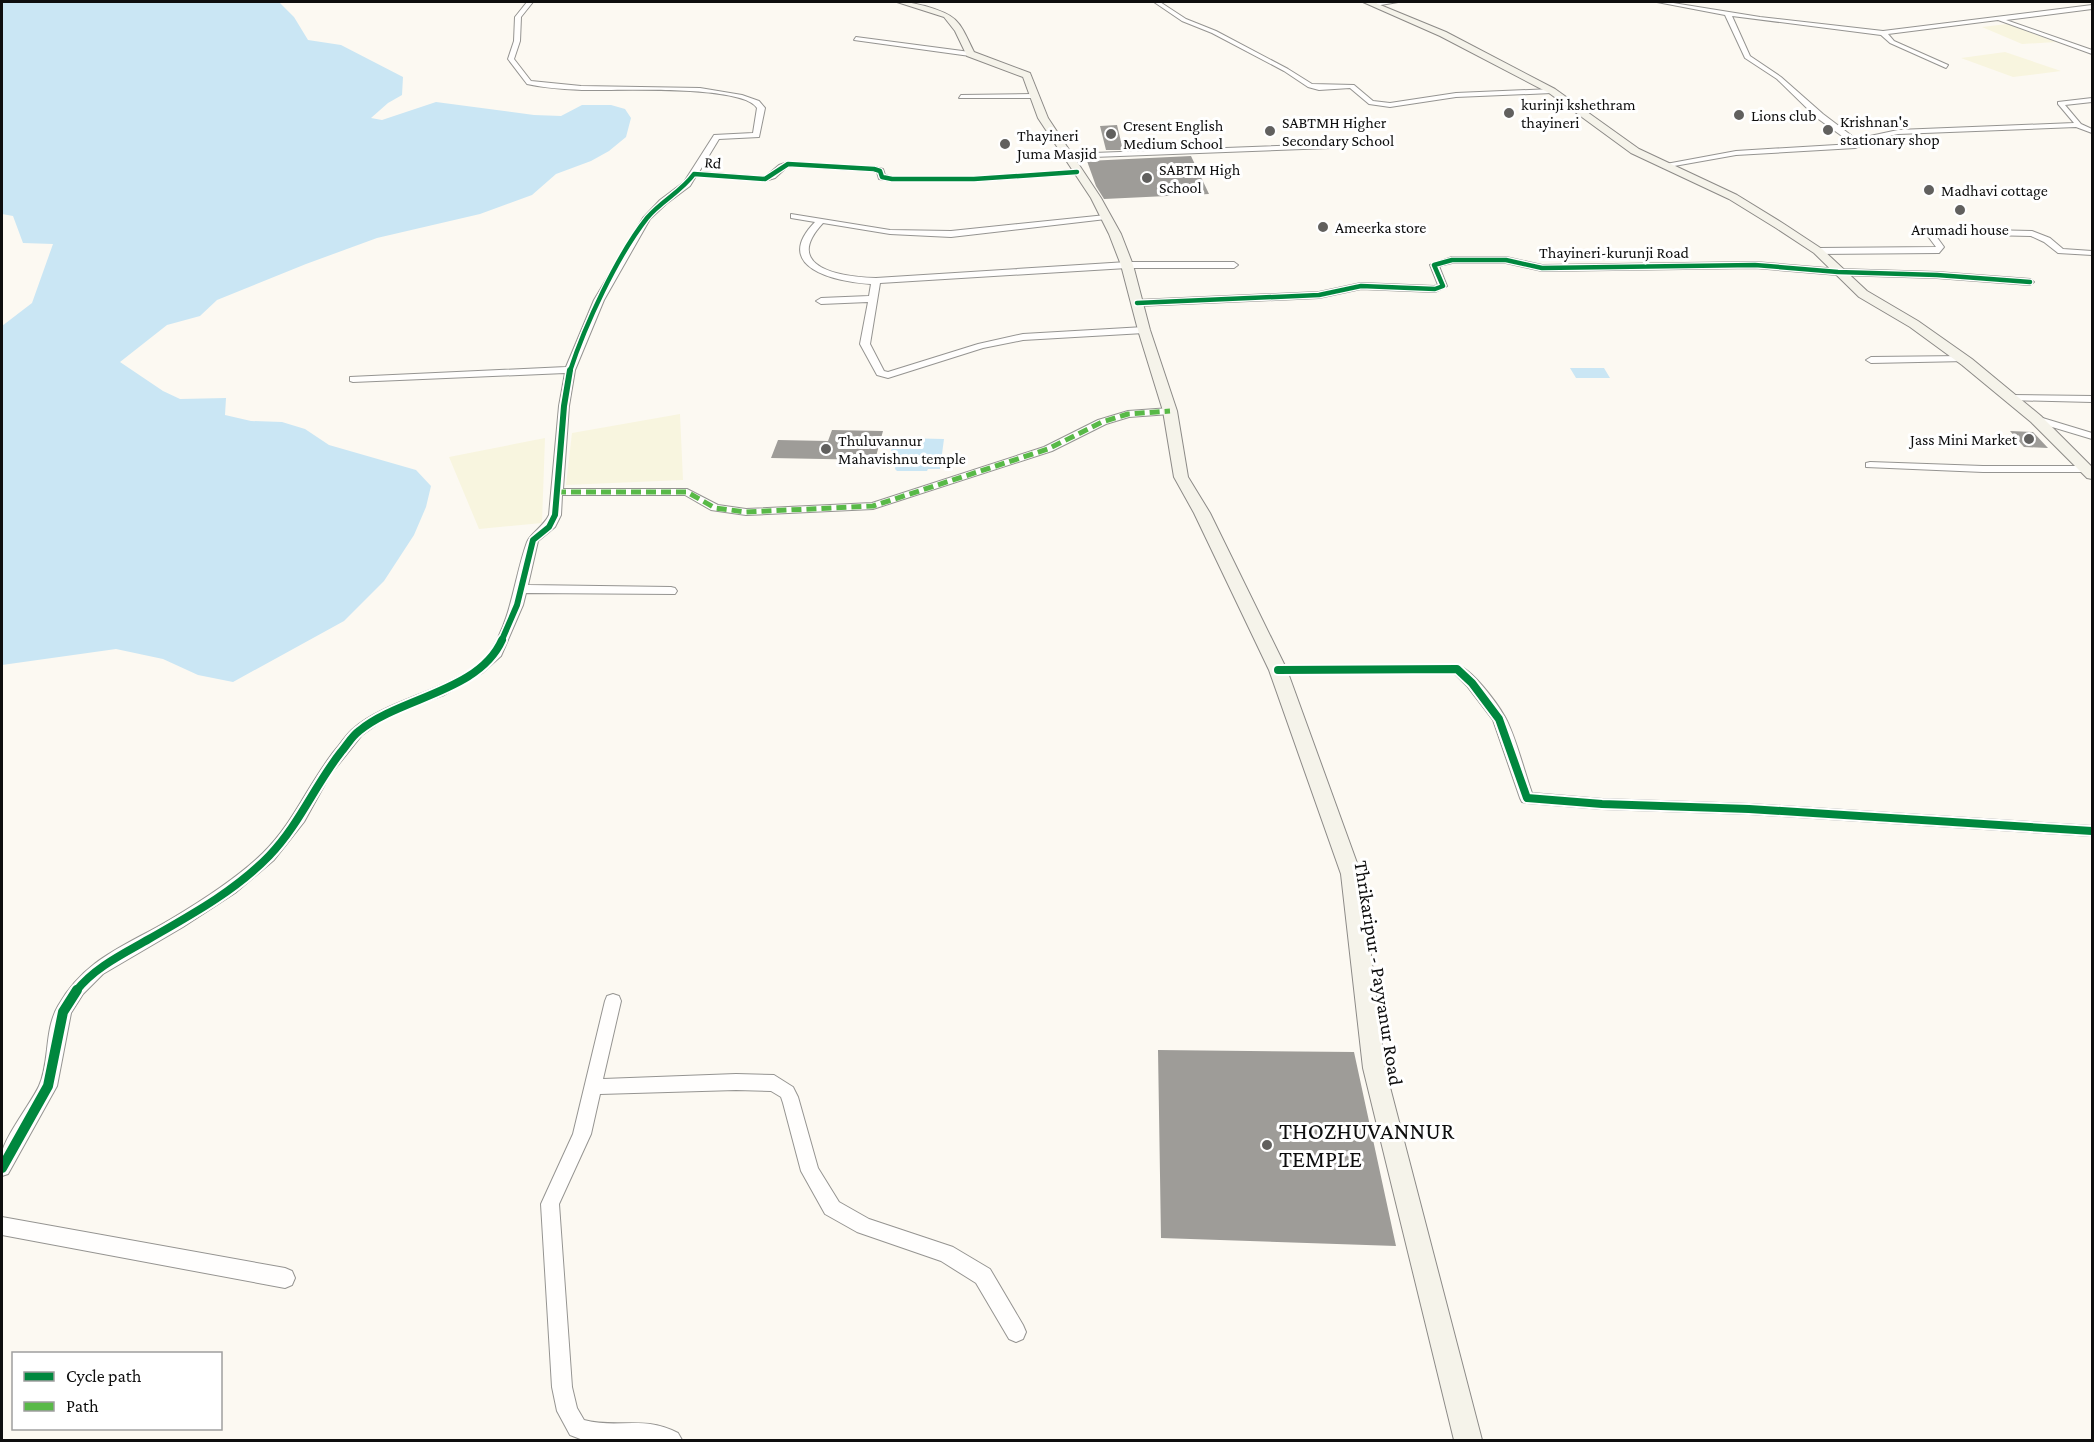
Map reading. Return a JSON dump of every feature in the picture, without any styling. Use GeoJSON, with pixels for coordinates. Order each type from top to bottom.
{"type":"FeatureCollection","features":[{"type":"Feature","properties":{"kind":"main road"},"geometry":{"type":"LineString","coordinates":[[901,2],[947,15],[959,30],[970,54]]}},
{"type":"Feature","properties":{"kind":"main road"},"geometry":{"type":"LineString","coordinates":[[1371,3],[1443,34],[1552,91],[1592,117],[1635,151],[1733,197],[1818,251],[1863,294],[1914,324],[1963,359],[2011,398],[2036,419],[2089,472]]}},
{"type":"Feature","properties":{"kind":"main road","name":"Thrikaripur - Payyanur Road"},"geometry":{"type":"LineString","coordinates":[[970,54],[1021,71],[1031,81],[1043,118],[1106,217],[1127,265],[1144,330],[1170,411],[1181,477],[1202,513],[1278,670],[1351,874],[1374,1068],[1468,1440]]}},
{"type":"Feature","properties":{"kind":"street"},"geometry":{"type":"LineString","coordinates":[[530,2],[518,17],[518,41],[511,59],[529,83],[584,88],[635,87],[697,91],[757,102],[761,108],[756,135],[717,137],[694,174]]}},
{"type":"Feature","properties":{"kind":"street"},"geometry":{"type":"LineString","coordinates":[[1157,2],[1184,20],[1214,32],[1286,70],[1310,86],[1319,88],[1352,86],[1371,103],[1390,105],[1456,95],[1552,91]]}},
{"type":"Feature","properties":{"kind":"street"},"geometry":{"type":"LineString","coordinates":[[1371,3],[1395,2]]}},
{"type":"Feature","properties":{"kind":"street"},"geometry":{"type":"LineString","coordinates":[[1660,2],[1728,14],[1883,33],[2092,7]]}},
{"type":"Feature","properties":{"kind":"street"},"geometry":{"type":"LineString","coordinates":[[1728,14],[1747,57],[1779,78],[1820,116],[1855,141],[1898,132],[2077,125],[2092,131]]}},
{"type":"Feature","properties":{"kind":"street"},"geometry":{"type":"LineString","coordinates":[[1998,19],[2092,52]]}},
{"type":"Feature","properties":{"kind":"street"},"geometry":{"type":"LineString","coordinates":[[1883,33],[1892,42],[1946,66]]}},
{"type":"Feature","properties":{"kind":"street"},"geometry":{"type":"LineString","coordinates":[[856,39],[970,54]]}},
{"type":"Feature","properties":{"kind":"street"},"geometry":{"type":"LineString","coordinates":[[960,97],[1034,96]]}},
{"type":"Feature","properties":{"kind":"street"},"geometry":{"type":"LineString","coordinates":[[2077,125],[2078,123],[2060,103],[2092,100]]}},
{"type":"Feature","properties":{"kind":"street"},"geometry":{"type":"LineString","coordinates":[[1666,166],[1736,153],[1855,146],[1857,144],[1855,141]]}},
{"type":"Feature","properties":{"kind":"street"},"geometry":{"type":"LineString","coordinates":[[1067,156],[1330,146]]}},
{"type":"Feature","properties":{"kind":"street","name":"Rd"},"geometry":{"type":"LineString","coordinates":[[2,1167],[48,1086],[63,1012],[77,988],[97,969],[186,918],[230,889],[269,856],[299,818],[325,772],[357,732],[378,717],[402,705],[439,692],[477,670],[496,652],[517,605],[533,540],[549,527],[555,515],[567,378],[599,300],[647,218],[663,202],[687,184],[694,174],[765,179],[772,177],[781,166],[788,164],[874,169],[880,171],[882,177],[892,179],[974,179],[1077,172]]}},
{"type":"Feature","properties":{"kind":"street"},"geometry":{"type":"LineString","coordinates":[[794,216],[890,232],[951,234],[1106,217]]}},
{"type":"Feature","properties":{"kind":"street"},"geometry":{"type":"LineString","coordinates":[[821,220],[806,236],[803,244],[808,260],[822,273],[856,281],[1127,265],[1234,265]]}},
{"type":"Feature","properties":{"kind":"street"},"geometry":{"type":"LineString","coordinates":[[1818,251],[1939,250],[1940,248],[1931,235],[1940,231],[2032,234],[2047,240],[2061,251],[2092,253]]}},
{"type":"Feature","properties":{"kind":"street","name":"Thayineri-kurunji Road"},"geometry":{"type":"LineString","coordinates":[[1137,303],[1318,295],[1361,286],[1435,290],[1443,286],[1434,265],[1452,260],[1506,260],[1542,268],[1755,265],[1838,272]]}},
{"type":"Feature","properties":{"kind":"street"},"geometry":{"type":"LineString","coordinates":[[1838,272],[1926,274],[2030,282]]}},
{"type":"Feature","properties":{"kind":"street"},"geometry":{"type":"LineString","coordinates":[[876,281],[865,344],[880,373],[888,375],[981,346],[1023,336],[1144,330]]}},
{"type":"Feature","properties":{"kind":"street"},"geometry":{"type":"LineString","coordinates":[[821,301],[873,300]]}},
{"type":"Feature","properties":{"kind":"street"},"geometry":{"type":"LineString","coordinates":[[1870,360],[1963,359]]}},
{"type":"Feature","properties":{"kind":"street"},"geometry":{"type":"LineString","coordinates":[[353,379],[434,374],[497,375],[570,370]]}},
{"type":"Feature","properties":{"kind":"street"},"geometry":{"type":"LineString","coordinates":[[2011,398],[2092,399]]}},
{"type":"Feature","properties":{"kind":"street"},"geometry":{"type":"LineString","coordinates":[[556,492],[687,492],[715,508],[746,512],[873,506],[1048,449],[1102,422],[1128,414],[1170,411]]}},
{"type":"Feature","properties":{"kind":"street"},"geometry":{"type":"LineString","coordinates":[[2036,419],[2092,436]]}},
{"type":"Feature","properties":{"kind":"street"},"geometry":{"type":"LineString","coordinates":[[1870,465],[2089,472]]}},
{"type":"Feature","properties":{"kind":"street"},"geometry":{"type":"LineString","coordinates":[[521,589],[671,591]]}},
{"type":"Feature","properties":{"kind":"street"},"geometry":{"type":"LineString","coordinates":[[1278,670],[1457,669],[1472,683],[1498,719],[1527,798],[1602,804],[1749,808],[2092,831]]}},
{"type":"Feature","properties":{"kind":"street"},"geometry":{"type":"LineString","coordinates":[[613,1001],[582,1134],[550,1204],[561,1376],[567,1411],[577,1428],[597,1433],[630,1432],[663,1436],[671,1440]]}},
{"type":"Feature","properties":{"kind":"street"},"geometry":{"type":"LineString","coordinates":[[594,1087],[717,1082],[774,1083],[788,1092],[810,1171],[832,1208],[864,1226],[946,1254],[983,1276],[1016,1332]]}},
{"type":"Feature","properties":{"kind":"street"},"geometry":{"type":"LineString","coordinates":[[2,1226],[285,1278]]}},
{"type":"Feature","properties":{"kind":"shaded area"},"geometry":{"type":"Polygon","coordinates":[[[2007,24],[2056,42],[2022,44],[1982,27],[2007,24]]]}},
{"type":"Feature","properties":{"kind":"shaded area"},"geometry":{"type":"Polygon","coordinates":[[[2005,52],[2061,71],[2013,77],[1961,58],[2005,52]]]}},
{"type":"Feature","properties":{"kind":"shaded area"},"geometry":{"type":"Polygon","coordinates":[[[680,414],[683,480],[566,485],[572,433],[680,414]]]}},
{"type":"Feature","properties":{"kind":"shaded area"},"geometry":{"type":"Polygon","coordinates":[[[545,438],[542,523],[479,529],[449,457],[545,438]]]}},
{"type":"Feature","properties":{"kind":"water"},"geometry":{"type":"Polygon","coordinates":[[[2,2],[279,2],[294,17],[308,40],[341,45],[403,77],[402,95],[388,103],[371,118],[382,120],[436,102],[534,115],[561,116],[582,105],[611,105],[625,109],[631,118],[626,137],[609,151],[591,161],[556,174],[532,195],[480,214],[377,238],[217,300],[200,316],[167,325],[120,362],[163,391],[180,399],[226,398],[225,415],[251,421],[282,422],[305,429],[329,445],[416,470],[431,486],[426,507],[414,535],[384,581],[344,621],[233,682],[198,675],[163,659],[116,649],[2,665],[2,326],[32,303],[53,244],[23,243],[13,216],[2,214],[2,2]]]}},
{"type":"Feature","properties":{"kind":"water"},"geometry":{"type":"Polygon","coordinates":[[[1570,368],[1604,368],[1610,378],[1576,378],[1570,368]]]}},
{"type":"Feature","properties":{"kind":"water"},"geometry":{"type":"Polygon","coordinates":[[[900,438],[944,439],[940,469],[897,471],[895,469],[897,456],[890,456],[893,442],[899,442],[900,438]]]}},
{"type":"Feature","properties":{"kind":"building"},"geometry":{"type":"Polygon","coordinates":[[[1117,125],[1123,150],[1106,150],[1100,126],[1117,125]]]}},
{"type":"Feature","properties":{"kind":"building","name":"SABTM High School"},"geometry":{"type":"Polygon","coordinates":[[[1191,156],[1209,194],[1104,199],[1096,186],[1087,161],[1191,156]]]}},
{"type":"Feature","properties":{"kind":"building","name":"Thuluvannur Mahavishnu temple"},"geometry":{"type":"Polygon","coordinates":[[[832,430],[883,431],[875,460],[771,458],[778,440],[828,441],[832,430]]]}},
{"type":"Feature","properties":{"kind":"building","name":"Jass Mini Market"},"geometry":{"type":"Polygon","coordinates":[[[2010,431],[2033,432],[2048,448],[2024,447],[2010,431]]]}},
{"type":"Feature","properties":{"kind":"building","name":"THOZHUVANNUR TEMPLE"},"geometry":{"type":"Polygon","coordinates":[[[1158,1050],[1354,1052],[1396,1246],[1161,1238],[1158,1050]]]}},
{"type":"Feature","properties":{"kind":"marked path"},"geometry":{"type":"LineString","coordinates":[[556,492],[687,492],[715,508],[746,512],[873,506],[1048,449],[1102,422],[1128,414],[1170,411]]}},
{"type":"Feature","properties":{"kind":"cycle path"},"geometry":{"type":"LineString","coordinates":[[2,1168],[48,1086],[63,1012],[77,989],[97,969],[177,923],[230,889],[269,856],[299,818],[325,772],[357,732],[378,717],[402,705],[439,692],[477,670],[496,653],[517,605],[533,540],[549,527],[555,515],[564,406],[570,370],[599,300],[647,218],[663,202],[687,184],[694,174],[765,179],[788,164],[874,169],[880,171],[882,177],[892,179],[974,179],[1077,172]]}},
{"type":"Feature","properties":{"kind":"cycle path"},"geometry":{"type":"LineString","coordinates":[[1137,303],[1319,295],[1361,286],[1435,289],[1443,286],[1434,265],[1452,260],[1506,260],[1542,268],[1755,265],[1838,272],[1937,275],[2030,282]]}},
{"type":"Feature","properties":{"kind":"cycle path"},"geometry":{"type":"LineString","coordinates":[[1278,670],[1457,669],[1472,683],[1499,719],[1527,798],[1602,804],[1749,809],[2092,831]]}},
{"type":"Feature","properties":{"kind":"place","name":"kurinji kshethram thayineri"},"geometry":{"type":"Point","coordinates":[1509,113]}},
{"type":"Feature","properties":{"kind":"place","name":"Lions club"},"geometry":{"type":"Point","coordinates":[1739,115]}},
{"type":"Feature","properties":{"kind":"place","name":"Krishnan's stationary shop"},"geometry":{"type":"Point","coordinates":[1828,130]}},
{"type":"Feature","properties":{"kind":"place","name":"SABTMH Higher Secondary School"},"geometry":{"type":"Point","coordinates":[1270,131]}},
{"type":"Feature","properties":{"kind":"place","name":"Cresent English Medium School"},"geometry":{"type":"Point","coordinates":[1111,134]}},
{"type":"Feature","properties":{"kind":"place","name":"Thayineri Juma Masjid"},"geometry":{"type":"Point","coordinates":[1005,144]}},
{"type":"Feature","properties":{"kind":"place","name":"SABTM High School"},"geometry":{"type":"Point","coordinates":[1147,178]}},
{"type":"Feature","properties":{"kind":"place","name":"Madhavi cottage"},"geometry":{"type":"Point","coordinates":[1929,190]}},
{"type":"Feature","properties":{"kind":"place","name":"Arumadi house"},"geometry":{"type":"Point","coordinates":[1960,210]}},
{"type":"Feature","properties":{"kind":"place","name":"Ameerka store"},"geometry":{"type":"Point","coordinates":[1323,227]}},
{"type":"Feature","properties":{"kind":"place","name":"Jass Mini Market"},"geometry":{"type":"Point","coordinates":[2029,439]}},
{"type":"Feature","properties":{"kind":"place","name":"Thuluvannur Mahavishnu temple"},"geometry":{"type":"Point","coordinates":[826,449]}},
{"type":"Feature","properties":{"kind":"place","name":"THOZHUVANNUR TEMPLE"},"geometry":{"type":"Point","coordinates":[1267,1145]}}]}
